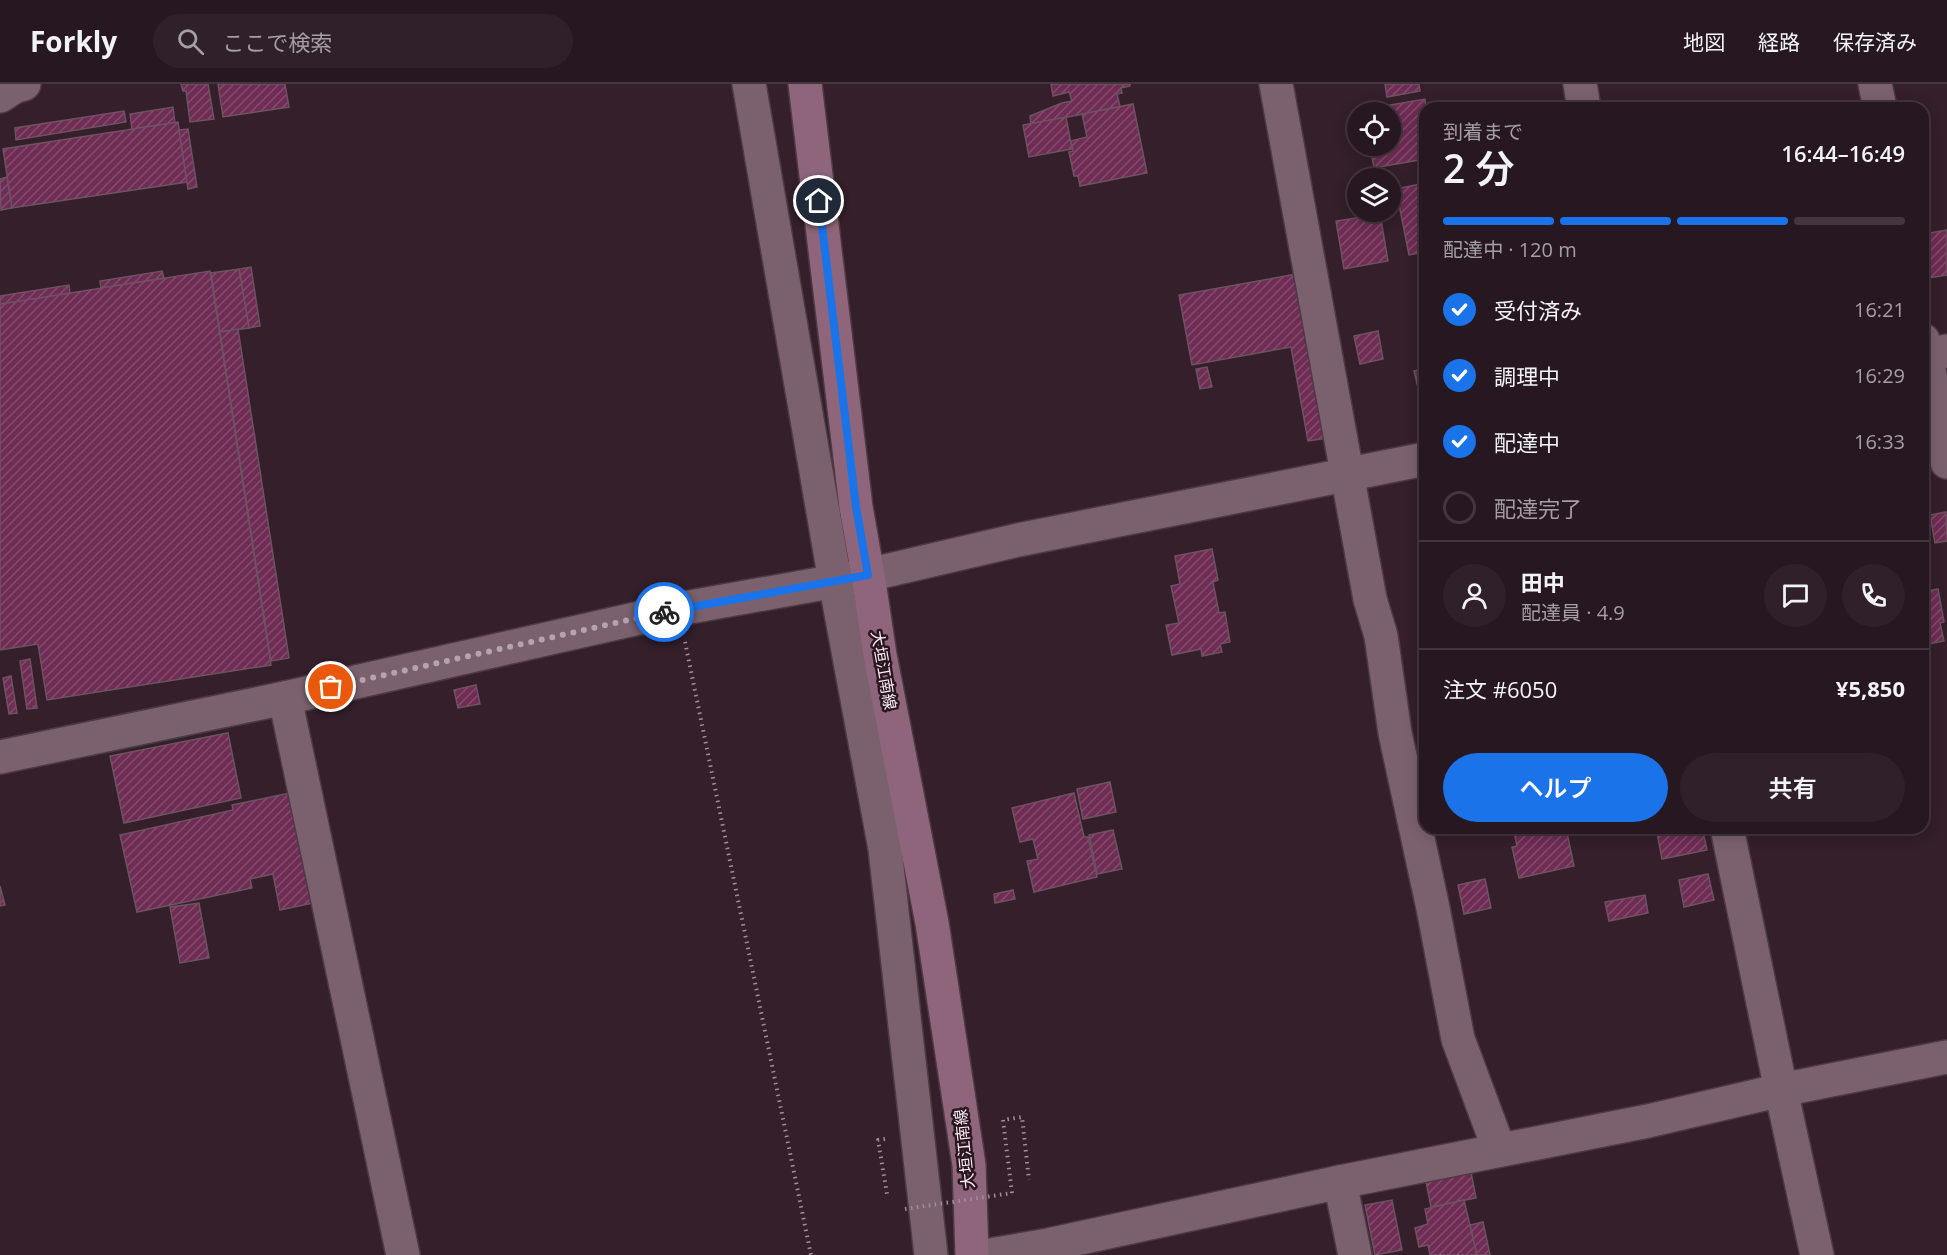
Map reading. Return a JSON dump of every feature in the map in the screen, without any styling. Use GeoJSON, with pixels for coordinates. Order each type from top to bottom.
{"type":"FeatureCollection","features":[{"type":"Feature","properties":{"kind":"main road","name":"大垣江南線"},"geometry":{"type":"LineString","coordinates":[[805,84],[856,507],[880,655],[934,934],[969,1165],[972,1255]]}},
{"type":"Feature","properties":{"kind":"street"},"geometry":{"type":"LineString","coordinates":[[0,96],[24,84]]}},
{"type":"Feature","properties":{"kind":"street"},"geometry":{"type":"LineString","coordinates":[[749,84],[835,580],[885,849],[931,1255]]}},
{"type":"Feature","properties":{"kind":"street"},"geometry":{"type":"LineString","coordinates":[[1275,84],[1370,599],[1381,636],[1395,733],[1433,908],[1458,1039],[1498,1149]]}},
{"type":"Feature","properties":{"kind":"street"},"geometry":{"type":"LineString","coordinates":[[1580,84],[1583,102]]}},
{"type":"Feature","properties":{"kind":"street"},"geometry":{"type":"LineString","coordinates":[[1875,84],[1879,102]]}},
{"type":"Feature","properties":{"kind":"street"},"geometry":{"type":"LineString","coordinates":[[1930,351],[1947,462]]}},
{"type":"Feature","properties":{"kind":"street"},"geometry":{"type":"LineString","coordinates":[[0,757],[285,698],[679,609],[868,575],[1018,540],[1419,460]]}},
{"type":"Feature","properties":{"kind":"street"},"geometry":{"type":"LineString","coordinates":[[285,698],[404,1255]]}},
{"type":"Feature","properties":{"kind":"street"},"geometry":{"type":"LineString","coordinates":[[1728,834],[1817,1255]]}},
{"type":"Feature","properties":{"kind":"street"},"geometry":{"type":"LineString","coordinates":[[990,1255],[1049,1250],[1340,1182],[1648,1121],[1781,1090],[1947,1057]]}},
{"type":"Feature","properties":{"kind":"street"},"geometry":{"type":"LineString","coordinates":[[1340,1182],[1355,1255]]}},
{"type":"Feature","properties":{"kind":"path"},"geometry":{"type":"LineString","coordinates":[[679,609],[811,1255]]}},
{"type":"Feature","properties":{"kind":"path"},"geometry":{"type":"LineString","coordinates":[[905,1209],[1012,1193],[1003,1120],[1022,1117],[1029,1180]]}},
{"type":"Feature","properties":{"kind":"building"},"geometry":{"type":"Polygon","coordinates":[[[181,84],[208,84],[214,119],[190,122],[186,91],[183,91],[181,84]]]}},
{"type":"Feature","properties":{"kind":"building"},"geometry":{"type":"Polygon","coordinates":[[[218,84],[285,84],[289,107],[223,117],[218,84]]]}},
{"type":"Feature","properties":{"kind":"building"},"geometry":{"type":"Polygon","coordinates":[[[1051,84],[1130,84],[1130,86],[1121,88],[1122,93],[1117,94],[1120,107],[1031,124],[1030,116],[1072,101],[1069,92],[1053,96],[1051,84]]]}},
{"type":"Feature","properties":{"kind":"building"},"geometry":{"type":"Polygon","coordinates":[[[1385,84],[1419,84],[1420,91],[1387,97],[1385,84]]]}},
{"type":"Feature","properties":{"kind":"building"},"geometry":{"type":"Polygon","coordinates":[[[1425,99],[1425,102],[1419,102],[1419,160],[1374,168],[1372,156],[1401,156],[1401,103],[1425,99]]]}},
{"type":"Feature","properties":{"kind":"building"},"geometry":{"type":"Polygon","coordinates":[[[1133,104],[1147,173],[1080,186],[1078,176],[1074,176],[1069,152],[1073,151],[1071,141],[1087,137],[1082,114],[1133,104]]]}},
{"type":"Feature","properties":{"kind":"building"},"geometry":{"type":"Polygon","coordinates":[[[173,107],[175,123],[132,129],[130,114],[173,107]]]}},
{"type":"Feature","properties":{"kind":"building"},"geometry":{"type":"Polygon","coordinates":[[[124,111],[126,122],[16,140],[15,128],[124,111]]]}},
{"type":"Feature","properties":{"kind":"building"},"geometry":{"type":"Polygon","coordinates":[[[1066,117],[1072,149],[1029,157],[1023,125],[1066,117]]]}},
{"type":"Feature","properties":{"kind":"building"},"geometry":{"type":"Polygon","coordinates":[[[178,122],[187,182],[12,208],[3,149],[178,122]]]}},
{"type":"Feature","properties":{"kind":"building"},"geometry":{"type":"Polygon","coordinates":[[[188,129],[197,187],[188,189],[179,130],[188,129]]]}},
{"type":"Feature","properties":{"kind":"building"},"geometry":{"type":"Polygon","coordinates":[[[7,177],[12,208],[1,210],[0,179],[7,177]]]}},
{"type":"Feature","properties":{"kind":"building"},"geometry":{"type":"Polygon","coordinates":[[[1419,184],[1419,253],[1409,255],[1401,214],[1401,188],[1419,184]]]}},
{"type":"Feature","properties":{"kind":"building"},"geometry":{"type":"Polygon","coordinates":[[[1347,219],[1347,222],[1381,222],[1388,261],[1344,269],[1336,221],[1347,219]]]}},
{"type":"Feature","properties":{"kind":"building"},"geometry":{"type":"Polygon","coordinates":[[[1947,230],[1947,275],[1929,278],[1929,233],[1947,230]]]}},
{"type":"Feature","properties":{"kind":"building"},"geometry":{"type":"Polygon","coordinates":[[[251,267],[260,326],[249,328],[239,269],[251,267]]]}},
{"type":"Feature","properties":{"kind":"building"},"geometry":{"type":"Polygon","coordinates":[[[239,269],[249,328],[220,332],[211,273],[239,269]]]}},
{"type":"Feature","properties":{"kind":"building"},"geometry":{"type":"Polygon","coordinates":[[[162,271],[164,278],[101,288],[100,281],[162,271]]]}},
{"type":"Feature","properties":{"kind":"building"},"geometry":{"type":"Polygon","coordinates":[[[210,271],[271,665],[47,700],[38,644],[0,650],[0,304],[210,271]]]}},
{"type":"Feature","properties":{"kind":"building"},"geometry":{"type":"Polygon","coordinates":[[[1308,272],[1328,438],[1308,441],[1291,347],[1192,365],[1179,295],[1308,272]]]}},
{"type":"Feature","properties":{"kind":"building"},"geometry":{"type":"Polygon","coordinates":[[[69,285],[70,293],[0,304],[0,296],[69,285]]]}},
{"type":"Feature","properties":{"kind":"building"},"geometry":{"type":"Polygon","coordinates":[[[238,329],[289,658],[271,661],[220,332],[238,329]]]}},
{"type":"Feature","properties":{"kind":"building"},"geometry":{"type":"Polygon","coordinates":[[[1378,331],[1383,359],[1360,364],[1354,336],[1378,331]]]}},
{"type":"Feature","properties":{"kind":"building"},"geometry":{"type":"Polygon","coordinates":[[[1207,367],[1212,387],[1200,389],[1196,369],[1207,367]]]}},
{"type":"Feature","properties":{"kind":"building"},"geometry":{"type":"Polygon","coordinates":[[[1419,370],[1419,392],[1414,371],[1419,370]]]}},
{"type":"Feature","properties":{"kind":"building"},"geometry":{"type":"Polygon","coordinates":[[[1946,512],[1947,541],[1935,543],[1930,515],[1946,512]]]}},
{"type":"Feature","properties":{"kind":"building"},"geometry":{"type":"Polygon","coordinates":[[[1212,549],[1218,580],[1213,582],[1219,613],[1225,612],[1230,642],[1220,644],[1222,652],[1202,656],[1201,649],[1172,655],[1166,625],[1179,623],[1171,586],[1180,584],[1175,556],[1212,549]]]}},
{"type":"Feature","properties":{"kind":"building"},"geometry":{"type":"Polygon","coordinates":[[[1938,589],[1944,622],[1940,623],[1944,641],[1929,644],[1929,591],[1938,589]]]}},
{"type":"Feature","properties":{"kind":"building"},"geometry":{"type":"Polygon","coordinates":[[[30,659],[37,708],[27,709],[20,661],[30,659]]]}},
{"type":"Feature","properties":{"kind":"building"},"geometry":{"type":"Polygon","coordinates":[[[11,676],[17,713],[9,714],[3,678],[11,676]]]}},
{"type":"Feature","properties":{"kind":"building"},"geometry":{"type":"Polygon","coordinates":[[[476,685],[480,704],[458,708],[454,690],[476,685]]]}},
{"type":"Feature","properties":{"kind":"building"},"geometry":{"type":"Polygon","coordinates":[[[228,733],[241,798],[124,823],[110,756],[228,733]]]}},
{"type":"Feature","properties":{"kind":"building"},"geometry":{"type":"Polygon","coordinates":[[[1110,782],[1116,812],[1083,819],[1077,789],[1110,782]]]}},
{"type":"Feature","properties":{"kind":"building"},"geometry":{"type":"Polygon","coordinates":[[[290,793],[313,903],[280,910],[273,874],[250,879],[252,888],[137,912],[120,835],[233,810],[232,805],[290,793]]]}},
{"type":"Feature","properties":{"kind":"building"},"geometry":{"type":"Polygon","coordinates":[[[1074,793],[1084,837],[1088,837],[1097,877],[1034,892],[1027,861],[1038,859],[1033,839],[1020,842],[1012,808],[1074,793]]]}},
{"type":"Feature","properties":{"kind":"building"},"geometry":{"type":"Polygon","coordinates":[[[1113,830],[1122,869],[1097,874],[1089,835],[1113,830]]]}},
{"type":"Feature","properties":{"kind":"building"},"geometry":{"type":"Polygon","coordinates":[[[1514,834],[1567,834],[1574,866],[1519,878],[1512,847],[1517,846],[1514,834]]]}},
{"type":"Feature","properties":{"kind":"building"},"geometry":{"type":"Polygon","coordinates":[[[1657,834],[1703,834],[1707,850],[1662,859],[1657,834]]]}},
{"type":"Feature","properties":{"kind":"building"},"geometry":{"type":"Polygon","coordinates":[[[1708,874],[1714,900],[1684,907],[1679,880],[1708,874]]]}},
{"type":"Feature","properties":{"kind":"building"},"geometry":{"type":"Polygon","coordinates":[[[1485,879],[1491,908],[1464,914],[1458,885],[1485,879]]]}},
{"type":"Feature","properties":{"kind":"building"},"geometry":{"type":"Polygon","coordinates":[[[0,886],[5,905],[0,906],[0,886]]]}},
{"type":"Feature","properties":{"kind":"building"},"geometry":{"type":"Polygon","coordinates":[[[1013,890],[1015,899],[995,903],[994,894],[1013,890]]]}},
{"type":"Feature","properties":{"kind":"building"},"geometry":{"type":"Polygon","coordinates":[[[1645,895],[1648,913],[1609,921],[1605,902],[1645,895]]]}},
{"type":"Feature","properties":{"kind":"building"},"geometry":{"type":"Polygon","coordinates":[[[199,903],[209,958],[180,963],[170,907],[199,903]]]}},
{"type":"Feature","properties":{"kind":"building"},"geometry":{"type":"Polygon","coordinates":[[[1470,1167],[1476,1198],[1431,1207],[1425,1176],[1470,1167]]]}},
{"type":"Feature","properties":{"kind":"building"},"geometry":{"type":"Polygon","coordinates":[[[1392,1200],[1402,1250],[1375,1255],[1365,1205],[1392,1200]]]}},
{"type":"Feature","properties":{"kind":"building"},"geometry":{"type":"Polygon","coordinates":[[[1464,1200],[1477,1255],[1430,1255],[1428,1245],[1419,1247],[1415,1228],[1428,1224],[1425,1209],[1464,1200]]]}},
{"type":"Feature","properties":{"kind":"building"},"geometry":{"type":"Polygon","coordinates":[[[1483,1222],[1490,1255],[1477,1255],[1470,1225],[1483,1222]]]}},
{"type":"Feature","properties":{"kind":"way so far"},"geometry":{"type":"LineString","coordinates":[[331,687],[664,612]]}},
{"type":"Feature","properties":{"kind":"route"},"geometry":{"type":"LineString","coordinates":[[664,612],[868,575],[856,507],[819,201]]}}]}
